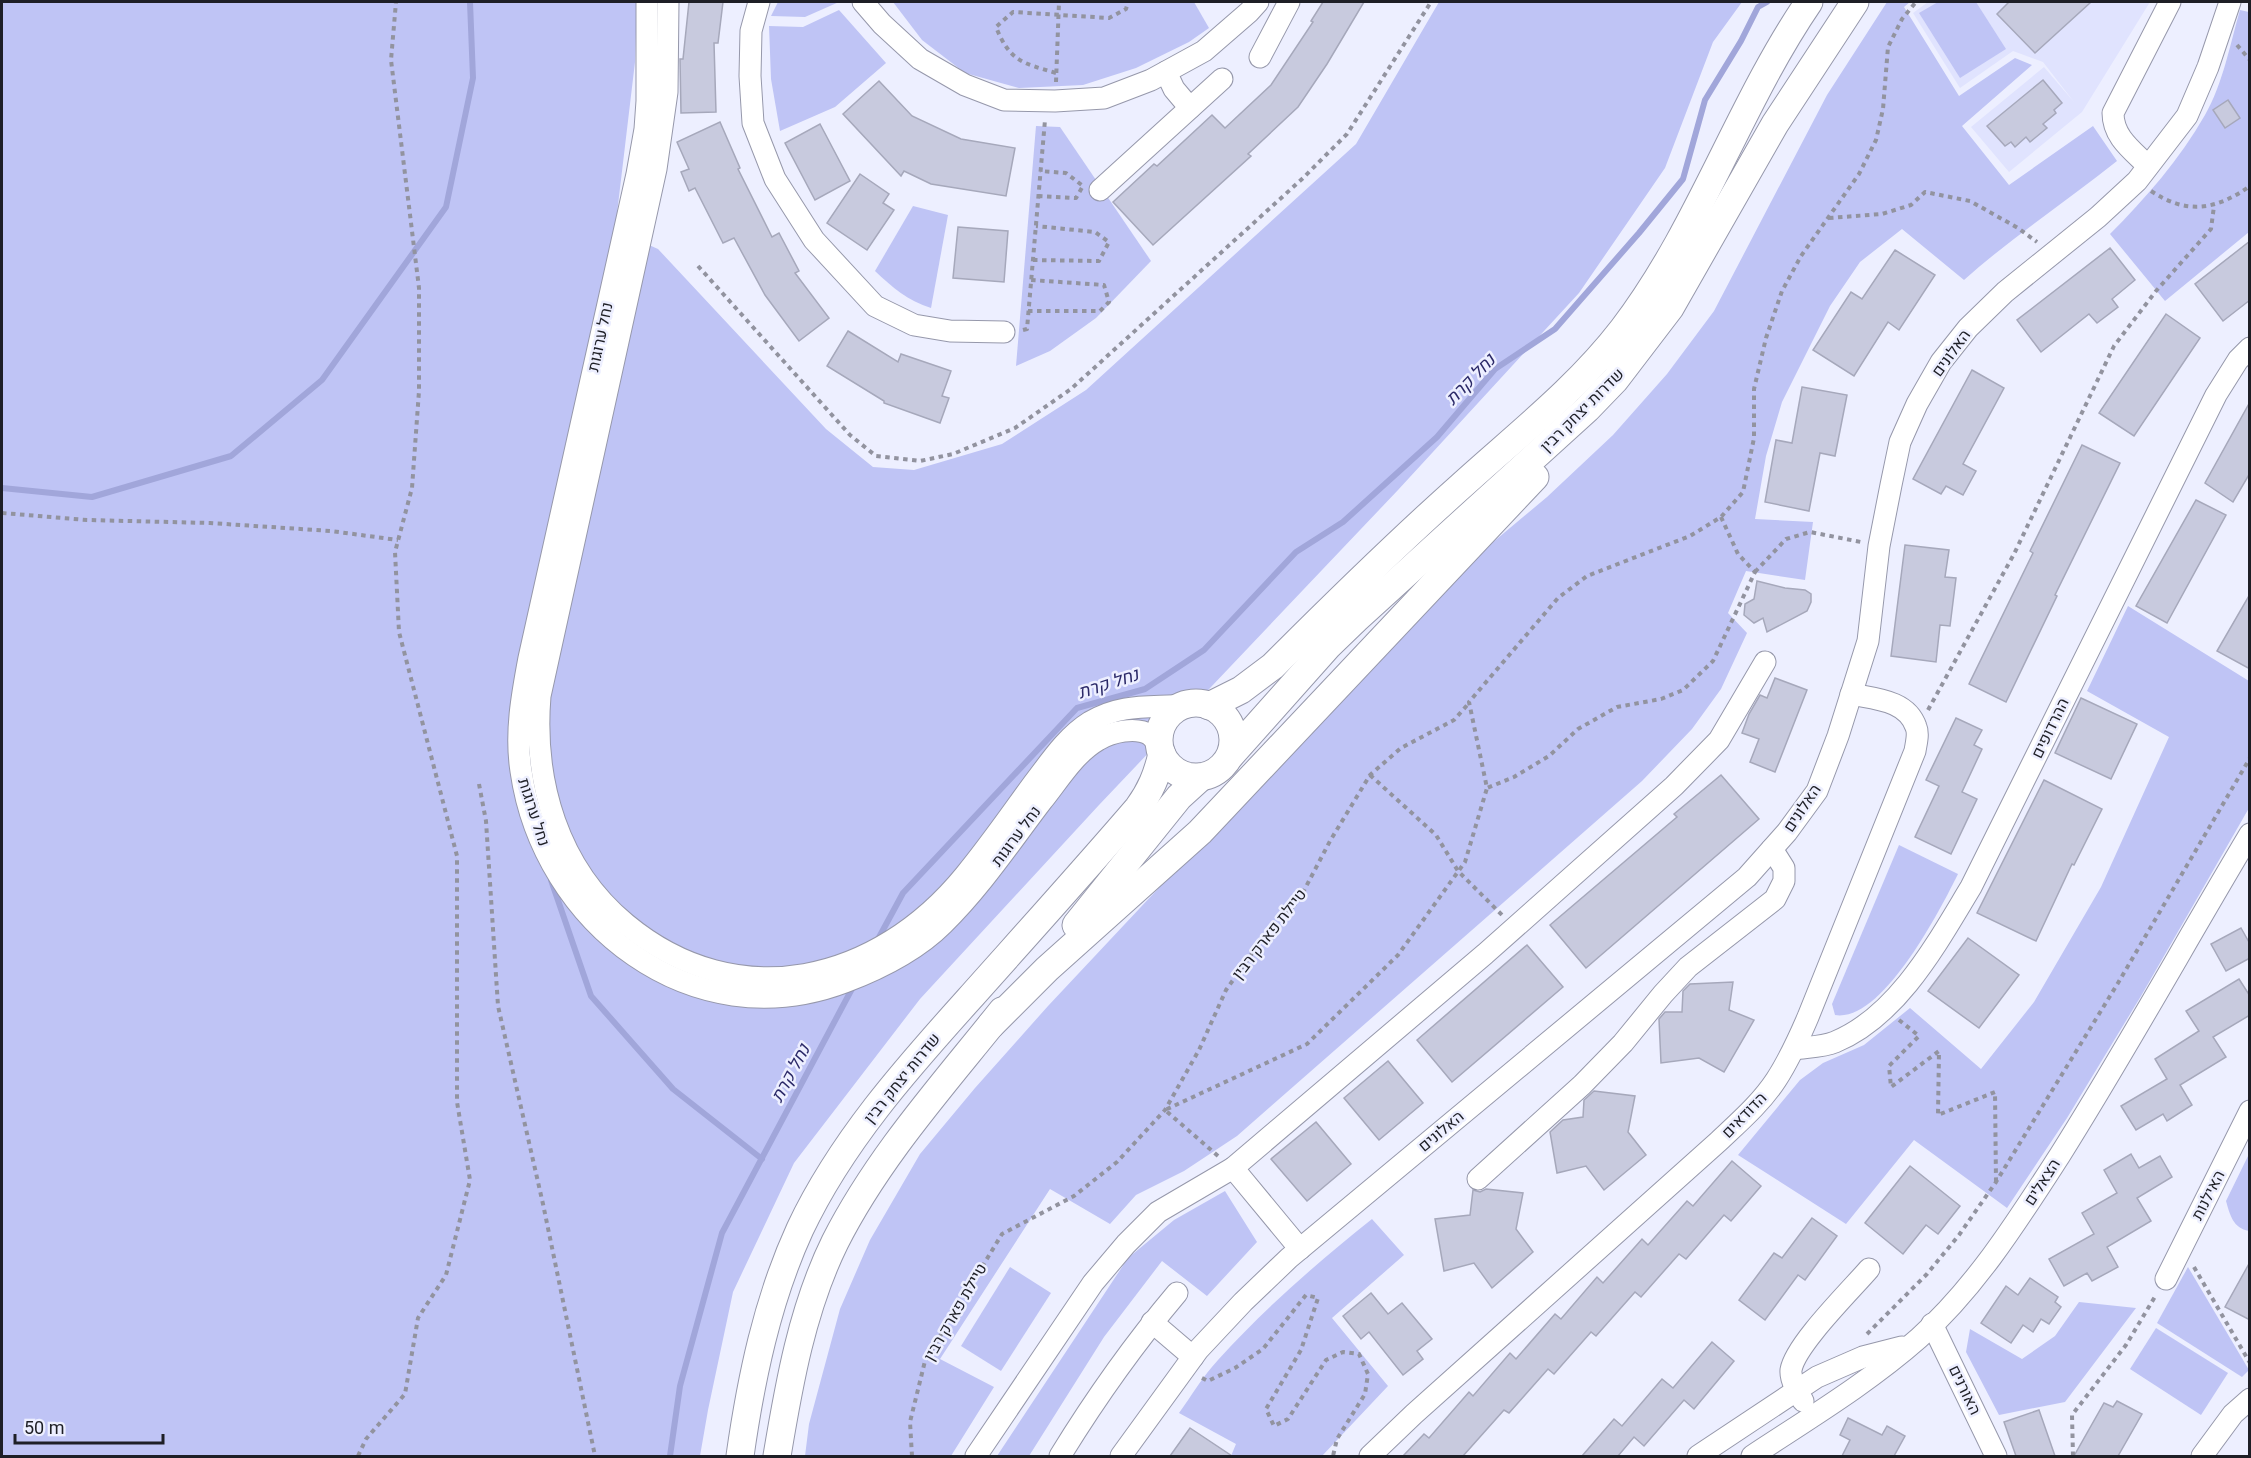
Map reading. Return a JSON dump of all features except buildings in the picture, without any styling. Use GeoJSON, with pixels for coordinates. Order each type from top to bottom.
{"type":"FeatureCollection","features":[{"type":"Feature","properties":{"kind":"main road","name":"שדרות יצחק רבין"},"geometry":{"type":"LineString","coordinates":[[1197,705],[1241,690],[1273,666],[1458,488],[1566,393],[1600,356],[1645,299],[1670,261],[1694,218],[1742,116],[1771,62],[1809,2]]}},
{"type":"Feature","properties":{"kind":"main road","name":"שדרות יצחק רבין"},"geometry":{"type":"LineString","coordinates":[[1230,756],[1342,633],[1587,409],[1615,380],[1670,308],[1775,124],[1854,2]]}},
{"type":"Feature","properties":{"kind":"main road"},"geometry":{"type":"LineString","coordinates":[[991,1025],[1047,969],[1200,832],[1511,503],[1577,431],[1615,380]]}},
{"type":"Feature","properties":{"kind":"main road"},"geometry":{"type":"LineString","coordinates":[[1197,705],[1220,712],[1228,721],[1233,744],[1230,756],[1223,766],[1201,777],[1189,777],[1168,765],[1161,750],[1161,730],[1166,719],[1175,710],[1197,705]]}},
{"type":"Feature","properties":{"kind":"main road","name":"שדרות יצחק רבין"},"geometry":{"type":"LineString","coordinates":[[740,1456],[754,1369],[768,1316],[800,1228],[826,1181],[883,1098],[1138,808],[1156,778],[1161,750]]}},
{"type":"Feature","properties":{"kind":"main road"},"geometry":{"type":"LineString","coordinates":[[777,1456],[790,1377],[804,1326],[834,1244],[858,1200],[883,1161],[991,1025],[1108,887],[1173,804],[1201,777]]}},
{"type":"Feature","properties":{"kind":"street","name":"נחל ערוגות"},"geometry":{"type":"LineString","coordinates":[[647,2],[645,129],[637,174],[529,658],[520,720],[521,770],[527,801],[538,834],[563,880],[592,919],[619,945],[641,961],[691,986],[715,992],[758,997],[791,995],[822,989],[886,963],[920,943],[941,926],[982,881],[1070,765],[1098,740],[1122,731],[1144,732],[1152,736],[1161,750]]}},
{"type":"Feature","properties":{"kind":"street","name":"נחל ערוגות"},"geometry":{"type":"LineString","coordinates":[[668,2],[667,92],[656,169],[545,669],[539,717],[540,760],[549,806],[565,847],[591,888],[620,919],[642,937],[681,960],[703,969],[745,977],[771,978],[821,971],[844,964],[884,945],[937,907],[967,873],[1054,756],[1089,723],[1118,709],[1131,706],[1197,705]]}},
{"type":"Feature","properties":{"kind":"street"},"geometry":{"type":"LineString","coordinates":[[759,2],[751,31],[750,76],[753,123],[775,179],[814,240],[875,306],[885,311],[914,325],[950,331],[1004,332]]}},
{"type":"Feature","properties":{"kind":"street"},"geometry":{"type":"LineString","coordinates":[[864,2],[882,24],[920,59],[965,85],[1004,100],[1051,101],[1104,98],[1151,80],[1204,51],[1258,2]]}},
{"type":"Feature","properties":{"kind":"street"},"geometry":{"type":"LineString","coordinates":[[1260,57],[1288,2]]}},
{"type":"Feature","properties":{"kind":"street"},"geometry":{"type":"LineString","coordinates":[[2142,174],[2113,126],[2113,113],[2170,2]]}},
{"type":"Feature","properties":{"kind":"street","name":"האלונים"},"geometry":{"type":"LineString","coordinates":[[1120,1456],[1188,1363],[1243,1302],[1300,1249],[1747,877],[1787,832],[1817,791],[1868,641],[1879,546],[1900,442],[1917,404],[1941,362],[1968,328],[2005,292],[2098,217],[2142,174],[2187,116],[2212,57],[2230,2]]}},
{"type":"Feature","properties":{"kind":"street"},"geometry":{"type":"LineString","coordinates":[[1166,72],[1174,89],[1190,108]]}},
{"type":"Feature","properties":{"kind":"street"},"geometry":{"type":"LineString","coordinates":[[1100,190],[1222,79]]}},
{"type":"Feature","properties":{"kind":"street","name":"ההרדופים"},"geometry":{"type":"LineString","coordinates":[[1794,1049],[1832,1043],[1860,1030],[1884,1009],[1931,953],[1971,887],[2216,395],[2238,360],[2250,348]]}},
{"type":"Feature","properties":{"kind":"street"},"geometry":{"type":"LineString","coordinates":[[976,1456],[1093,1283],[1126,1244],[1158,1212],[1233,1168],[1515,928],[1674,786],[1719,740],[1765,662]]}},
{"type":"Feature","properties":{"kind":"street"},"geometry":{"type":"LineString","coordinates":[[1851,694],[1896,704],[1909,714],[1917,729]]}},
{"type":"Feature","properties":{"kind":"street","name":"הדודאים"},"geometry":{"type":"LineString","coordinates":[[1370,1456],[1744,1117],[1776,1081],[1794,1049],[1915,751],[1917,729]]}},
{"type":"Feature","properties":{"kind":"street","name":"הצאלים"},"geometry":{"type":"LineString","coordinates":[[1752,1456],[1853,1389],[1911,1344],[1956,1300],[1990,1258],[2029,1204],[2152,1003],[2250,834]]}},
{"type":"Feature","properties":{"kind":"street"},"geometry":{"type":"LineString","coordinates":[[1478,1179],[1615,1052],[1688,967],[1775,899],[1784,881],[1784,868],[1772,849]]}},
{"type":"Feature","properties":{"kind":"street","name":"האילנות"},"geometry":{"type":"LineString","coordinates":[[2166,1279],[2250,1111]]}},
{"type":"Feature","properties":{"kind":"street"},"geometry":{"type":"LineString","coordinates":[[1233,1168],[1300,1249]]}},
{"type":"Feature","properties":{"kind":"street"},"geometry":{"type":"LineString","coordinates":[[1813,1416],[1796,1391],[1791,1372],[1814,1331],[1869,1269]]}},
{"type":"Feature","properties":{"kind":"street"},"geometry":{"type":"LineString","coordinates":[[1060,1456],[1088,1411],[1152,1322],[1177,1293]]}},
{"type":"Feature","properties":{"kind":"street"},"geometry":{"type":"LineString","coordinates":[[1152,1322],[1188,1363]]}},
{"type":"Feature","properties":{"kind":"street","name":"האורנים"},"geometry":{"type":"LineString","coordinates":[[1932,1324],[1996,1456]]}},
{"type":"Feature","properties":{"kind":"street"},"geometry":{"type":"LineString","coordinates":[[1698,1456],[1833,1369],[1863,1357],[1911,1344]]}},
{"type":"Feature","properties":{"kind":"street"},"geometry":{"type":"LineString","coordinates":[[2202,1456],[2233,1414],[2250,1399]]}},
{"type":"Feature","properties":{"kind":"path"},"geometry":{"type":"LineString","coordinates":[[358,1456],[366,1439],[405,1394],[418,1318],[446,1275],[470,1180],[457,1102],[457,856],[399,632],[395,552],[412,488],[419,391],[419,288],[391,60],[396,2]]}},
{"type":"Feature","properties":{"kind":"path"},"geometry":{"type":"LineString","coordinates":[[1004,332],[1027,329],[1040,171],[1056,73],[1059,2]]}},
{"type":"Feature","properties":{"kind":"path"},"geometry":{"type":"LineString","coordinates":[[1056,73],[1020,62],[1003,44],[996,27],[1013,12],[1109,18],[1126,9],[1128,2]]}},
{"type":"Feature","properties":{"kind":"path"},"geometry":{"type":"LineString","coordinates":[[698,266],[850,435],[876,456],[920,461],[953,454],[1015,428],[1071,389],[1302,179],[1347,134],[1431,2]]}},
{"type":"Feature","properties":{"kind":"path","name":"טיילת פארק רבין"},"geometry":{"type":"LineString","coordinates":[[912,1456],[910,1422],[925,1361],[1002,1234],[1074,1196],[1117,1162],[1165,1110],[1199,1050],[1227,990],[1258,945],[1299,900],[1330,841],[1370,775],[1401,748],[1454,720],[1558,598],[1587,576],[1690,536],[1721,517],[1743,492],[1754,438],[1754,389],[1766,338],[1782,291],[1801,256],[1859,174],[1876,140],[1883,109],[1888,47],[1902,19],[1916,2]]}},
{"type":"Feature","properties":{"kind":"path"},"geometry":{"type":"LineString","coordinates":[[1038,196],[1076,198],[1083,186],[1066,173],[1040,171]]}},
{"type":"Feature","properties":{"kind":"path"},"geometry":{"type":"LineString","coordinates":[[2142,174],[2164,199],[2193,207],[2214,206],[2250,186]]}},
{"type":"Feature","properties":{"kind":"path"},"geometry":{"type":"LineString","coordinates":[[1829,218],[1882,214],[1911,205],[1925,192],[1970,201],[2018,228],[2053,254]]}},
{"type":"Feature","properties":{"kind":"path"},"geometry":{"type":"LineString","coordinates":[[1917,729],[2014,554],[2114,346],[2156,291],[2211,229],[2214,206]]}},
{"type":"Feature","properties":{"kind":"path"},"geometry":{"type":"LineString","coordinates":[[1033,260],[1099,261],[1109,242],[1095,232],[1035,225]]}},
{"type":"Feature","properties":{"kind":"path"},"geometry":{"type":"LineString","coordinates":[[1028,310],[1100,311],[1109,302],[1104,285],[1031,280]]}},
{"type":"Feature","properties":{"kind":"path"},"geometry":{"type":"LineString","coordinates":[[2,513],[87,520],[210,523],[331,531],[398,540]]}},
{"type":"Feature","properties":{"kind":"path"},"geometry":{"type":"LineString","coordinates":[[1721,517],[1738,554],[1755,572]]}},
{"type":"Feature","properties":{"kind":"path"},"geometry":{"type":"LineString","coordinates":[[1469,702],[1487,788],[1514,777],[1549,756],[1578,729],[1617,707],[1662,699],[1683,690],[1713,661],[1755,572],[1786,538],[1810,532],[1879,546]]}},
{"type":"Feature","properties":{"kind":"path"},"geometry":{"type":"LineString","coordinates":[[1865,1337],[1927,1274],[1959,1235],[1996,1182],[2112,994],[2250,758]]}},
{"type":"Feature","properties":{"kind":"path"},"geometry":{"type":"LineString","coordinates":[[1370,775],[1436,835],[1458,871],[1515,928]]}},
{"type":"Feature","properties":{"kind":"path"},"geometry":{"type":"LineString","coordinates":[[479,784],[486,821],[498,1006],[543,1204],[596,1456]]}},
{"type":"Feature","properties":{"kind":"path","name":"טיילת פארק רבין"},"geometry":{"type":"LineString","coordinates":[[1165,1110],[1307,1044],[1398,955],[1465,862],[1487,788]]}},
{"type":"Feature","properties":{"kind":"path"},"geometry":{"type":"LineString","coordinates":[[1884,1009],[1919,1036],[1889,1066],[1891,1087],[1939,1051],[1938,1115],[1995,1092],[1996,1182]]}},
{"type":"Feature","properties":{"kind":"path"},"geometry":{"type":"LineString","coordinates":[[1165,1110],[1233,1168]]}},
{"type":"Feature","properties":{"kind":"path"},"geometry":{"type":"LineString","coordinates":[[2182,1246],[2250,1363]]}},
{"type":"Feature","properties":{"kind":"path"},"geometry":{"type":"LineString","coordinates":[[2073,1456],[2072,1415],[2126,1345],[2166,1279]]}},
{"type":"Feature","properties":{"kind":"path"},"geometry":{"type":"LineString","coordinates":[[1188,1363],[1208,1381],[1235,1368],[1263,1349],[1306,1295],[1318,1298],[1301,1350],[1266,1409],[1274,1426],[1288,1419],[1326,1360],[1343,1352],[1359,1354],[1368,1374],[1365,1394],[1336,1439],[1333,1456]]}},
{"type":"Feature","properties":{"kind":"shaded area"},"geometry":{"type":"Polygon","coordinates":[[[2,2],[637,2],[635,62],[615,230],[658,249],[826,429],[873,467],[914,470],[1002,444],[1086,390],[1356,144],[1439,2],[1742,2],[1713,42],[1665,168],[1579,293],[1398,490],[1099,805],[920,999],[794,1163],[733,1292],[700,1456],[2,1456],[2,2]]]}},
{"type":"Feature","properties":{"kind":"shaded area"},"geometry":{"type":"Polygon","coordinates":[[[778,2],[839,2],[805,17],[771,16],[778,2]]]}},
{"type":"Feature","properties":{"kind":"shaded area"},"geometry":{"type":"Polygon","coordinates":[[[893,2],[1194,2],[1209,28],[1189,42],[1136,68],[1083,85],[1019,88],[965,73],[922,40],[893,2]]]}},
{"type":"Feature","properties":{"kind":"shaded area"},"geometry":{"type":"Polygon","coordinates":[[[1887,2],[1910,2],[1904,7],[1959,96],[2015,58],[2032,65],[1962,126],[2009,185],[2093,126],[2117,161],[1964,280],[1902,229],[1860,262],[1830,306],[1782,402],[1766,456],[1755,519],[1813,522],[1805,580],[1746,571],[1728,613],[1747,633],[1721,689],[1692,729],[1642,781],[1237,1136],[1184,1171],[1136,1195],[1110,1224],[1050,1189],[940,1359],[994,1387],[951,1456],[805,1456],[809,1424],[840,1309],[870,1240],[920,1154],[1048,1006],[1381,651],[1467,564],[1547,497],[1613,435],[1667,374],[1714,311],[1827,95],[1887,2]]]}},
{"type":"Feature","properties":{"kind":"shaded area"},"geometry":{"type":"Polygon","coordinates":[[[1928,2],[2150,2],[2082,112],[2009,172],[1971,127],[2044,67],[2074,102],[2043,62],[2013,51],[1960,88],[1913,13],[1928,2]]]}},
{"type":"Feature","properties":{"kind":"shaded area"},"geometry":{"type":"Polygon","coordinates":[[[1938,2],[1976,2],[2006,49],[1960,78],[1919,13],[1938,2]]]}},
{"type":"Feature","properties":{"kind":"shaded area"},"geometry":{"type":"Polygon","coordinates":[[[839,10],[886,63],[835,107],[780,131],[771,79],[769,26],[803,27],[839,10]]]}},
{"type":"Feature","properties":{"kind":"shaded area"},"geometry":{"type":"Polygon","coordinates":[[[2240,10],[2249,12],[2249,232],[2165,301],[2110,234],[2161,178],[2185,147],[2205,115],[2221,77],[2240,10]]]}},
{"type":"Feature","properties":{"kind":"shaded area"},"geometry":{"type":"Polygon","coordinates":[[[1036,126],[1060,127],[1151,261],[1096,318],[1050,351],[1016,366],[1036,126]]]}},
{"type":"Feature","properties":{"kind":"shaded area"},"geometry":{"type":"Polygon","coordinates":[[[913,206],[948,215],[931,308],[901,293],[875,271],[913,206]]]}},
{"type":"Feature","properties":{"kind":"shaded area"},"geometry":{"type":"Polygon","coordinates":[[[2128,606],[2249,681],[2249,808],[2141,996],[2067,1118],[2007,1208],[1914,1140],[1846,1224],[1738,1155],[1800,1080],[1823,1063],[1864,1045],[1910,1008],[1981,1069],[2034,1002],[2101,887],[2169,737],[2087,691],[2128,606]]]}},
{"type":"Feature","properties":{"kind":"shaded area"},"geometry":{"type":"Polygon","coordinates":[[[1899,845],[1958,874],[1924,937],[1890,983],[1872,1001],[1853,1013],[1835,1015],[1832,1004],[1899,845]]]}},
{"type":"Feature","properties":{"kind":"shaded area"},"geometry":{"type":"Polygon","coordinates":[[[2249,1154],[2250,1231],[2236,1224],[2226,1201],[2249,1154]]]}},
{"type":"Feature","properties":{"kind":"shaded area"},"geometry":{"type":"Polygon","coordinates":[[[1225,1191],[1257,1242],[1207,1296],[1162,1261],[1104,1337],[1029,1456],[997,1456],[1128,1258],[1174,1220],[1225,1191]]]}},
{"type":"Feature","properties":{"kind":"shaded area"},"geometry":{"type":"Polygon","coordinates":[[[1372,1219],[1404,1255],[1332,1318],[1388,1386],[1322,1456],[1231,1456],[1236,1444],[1179,1413],[1202,1379],[1254,1322],[1311,1269],[1372,1219]]]}},
{"type":"Feature","properties":{"kind":"shaded area"},"geometry":{"type":"Polygon","coordinates":[[[1010,1267],[1051,1293],[1001,1371],[961,1346],[1010,1267]]]}},
{"type":"Feature","properties":{"kind":"shaded area"},"geometry":{"type":"Polygon","coordinates":[[[2188,1267],[2249,1370],[2242,1377],[2157,1323],[2188,1267]]]}},
{"type":"Feature","properties":{"kind":"shaded area"},"geometry":{"type":"Polygon","coordinates":[[[2079,1302],[2136,1308],[2065,1402],[1999,1415],[1966,1352],[1970,1329],[2022,1359],[2055,1336],[2079,1302]]]}},
{"type":"Feature","properties":{"kind":"shaded area"},"geometry":{"type":"Polygon","coordinates":[[[2156,1328],[2228,1373],[2201,1415],[2130,1369],[2156,1328]]]}},
{"type":"Feature","properties":{"kind":"waterway"},"geometry":{"type":"LineString","coordinates":[[2,488],[92,497],[231,456],[322,380],[446,207],[473,78],[470,2]]}},
{"type":"Feature","properties":{"kind":"waterway","name":"נחל קרת"},"geometry":{"type":"LineString","coordinates":[[877,941],[903,893],[1077,708],[1145,689],[1204,650],[1296,552],[1343,522],[1437,437],[1495,369],[1555,329],[1683,179],[1705,100],[1741,41],[1758,7],[1767,2]]}},
{"type":"Feature","properties":{"kind":"waterway"},"geometry":{"type":"LineString","coordinates":[[551,880],[591,996],[673,1089],[762,1159]]}},
{"type":"Feature","properties":{"kind":"waterway","name":"נחל קרת"},"geometry":{"type":"LineString","coordinates":[[670,1456],[680,1386],[722,1233],[854,985]]}}]}
